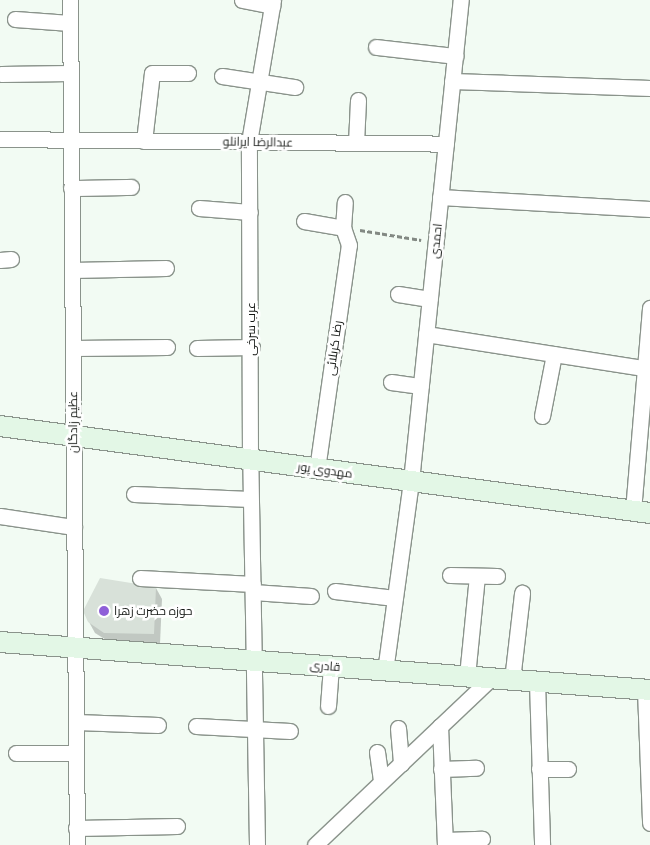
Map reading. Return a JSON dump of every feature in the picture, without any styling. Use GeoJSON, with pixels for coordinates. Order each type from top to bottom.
{"type":"FeatureCollection","features":[{"type":"Feature","properties":{"kind":"street","name":"عظیم زادگان"},"geometry":{"type":"LineString","coordinates":[[70,0],[77,845]]}},
{"type":"Feature","properties":{"kind":"street"},"geometry":{"type":"LineString","coordinates":[[242,0],[273,3]]}},
{"type":"Feature","properties":{"kind":"street","name":"احمدی"},"geometry":{"type":"LineString","coordinates":[[384,670],[411,481],[461,0]]}},
{"type":"Feature","properties":{"kind":"street","name":"عرب سرخی"},"geometry":{"type":"LineString","coordinates":[[257,845],[255,660],[250,499],[252,347],[249,142],[273,3]]}},
{"type":"Feature","properties":{"kind":"street"},"geometry":{"type":"LineString","coordinates":[[15,19],[70,23]]}},
{"type":"Feature","properties":{"kind":"street"},"geometry":{"type":"LineString","coordinates":[[376,47],[455,56]]}},
{"type":"Feature","properties":{"kind":"street"},"geometry":{"type":"LineString","coordinates":[[144,141],[152,73],[188,72]]}},
{"type":"Feature","properties":{"kind":"street"},"geometry":{"type":"LineString","coordinates":[[2,74],[70,73]]}},
{"type":"Feature","properties":{"kind":"street"},"geometry":{"type":"LineString","coordinates":[[222,76],[295,87]]}},
{"type":"Feature","properties":{"kind":"street"},"geometry":{"type":"LineString","coordinates":[[452,81],[650,88]]}},
{"type":"Feature","properties":{"kind":"street"},"geometry":{"type":"LineString","coordinates":[[356,143],[358,100]]}},
{"type":"Feature","properties":{"kind":"street","name":"عبدالرضا ایرانلو"},"geometry":{"type":"LineString","coordinates":[[0,139],[446,144]]}},
{"type":"Feature","properties":{"kind":"street"},"geometry":{"type":"LineString","coordinates":[[71,188],[131,187]]}},
{"type":"Feature","properties":{"kind":"street"},"geometry":{"type":"LineString","coordinates":[[440,197],[650,209]]}},
{"type":"Feature","properties":{"kind":"street","name":"رضا کربلائی"},"geometry":{"type":"LineString","coordinates":[[317,468],[349,245],[343,228],[345,202]]}},
{"type":"Feature","properties":{"kind":"street"},"geometry":{"type":"LineString","coordinates":[[199,208],[250,212]]}},
{"type":"Feature","properties":{"kind":"street"},"geometry":{"type":"LineString","coordinates":[[304,221],[343,228]]}},
{"type":"Feature","properties":{"kind":"street"},"geometry":{"type":"LineString","coordinates":[[72,270],[166,268]]}},
{"type":"Feature","properties":{"kind":"street"},"geometry":{"type":"LineString","coordinates":[[398,294],[430,299]]}},
{"type":"Feature","properties":{"kind":"street"},"geometry":{"type":"LineString","coordinates":[[642,512],[650,308]]}},
{"type":"Feature","properties":{"kind":"street"},"geometry":{"type":"LineString","coordinates":[[426,334],[647,369]]}},
{"type":"Feature","properties":{"kind":"street"},"geometry":{"type":"LineString","coordinates":[[72,348],[168,347]]}},
{"type":"Feature","properties":{"kind":"street"},"geometry":{"type":"LineString","coordinates":[[197,348],[252,347]]}},
{"type":"Feature","properties":{"kind":"street"},"geometry":{"type":"LineString","coordinates":[[542,416],[554,354]]}},
{"type":"Feature","properties":{"kind":"street"},"geometry":{"type":"LineString","coordinates":[[391,382],[420,386]]}},
{"type":"Feature","properties":{"kind":"street","name":"مهدوی پور"},"geometry":{"type":"LineString","coordinates":[[0,426],[642,512]]}},
{"type":"Feature","properties":{"kind":"street"},"geometry":{"type":"LineString","coordinates":[[134,494],[250,499]]}},
{"type":"Feature","properties":{"kind":"street"},"geometry":{"type":"LineString","coordinates":[[0,516],[74,527]]}},
{"type":"Feature","properties":{"kind":"street"},"geometry":{"type":"LineString","coordinates":[[450,575],[497,576]]}},
{"type":"Feature","properties":{"kind":"street"},"geometry":{"type":"LineString","coordinates":[[467,676],[477,576]]}},
{"type":"Feature","properties":{"kind":"street"},"geometry":{"type":"LineString","coordinates":[[140,578],[253,588],[310,596]]}},
{"type":"Feature","properties":{"kind":"street"},"geometry":{"type":"LineString","coordinates":[[335,591],[394,598]]}},
{"type":"Feature","properties":{"kind":"street"},"geometry":{"type":"LineString","coordinates":[[512,680],[522,593]]}},
{"type":"Feature","properties":{"kind":"street","name":"قادرى"},"geometry":{"type":"LineString","coordinates":[[0,642],[648,690]]}},
{"type":"Feature","properties":{"kind":"street"},"geometry":{"type":"LineString","coordinates":[[328,706],[331,666]]}},
{"type":"Feature","properties":{"kind":"street"},"geometry":{"type":"LineString","coordinates":[[315,845],[490,679]]}},
{"type":"Feature","properties":{"kind":"street"},"geometry":{"type":"LineString","coordinates":[[537,682],[542,845]]}},
{"type":"Feature","properties":{"kind":"street"},"geometry":{"type":"LineString","coordinates":[[648,690],[650,823]]}},
{"type":"Feature","properties":{"kind":"street"},"geometry":{"type":"LineString","coordinates":[[76,722],[158,725]]}},
{"type":"Feature","properties":{"kind":"street"},"geometry":{"type":"LineString","coordinates":[[196,726],[290,730]]}},
{"type":"Feature","properties":{"kind":"street"},"geometry":{"type":"LineString","coordinates":[[440,726],[445,842],[482,839]]}},
{"type":"Feature","properties":{"kind":"street"},"geometry":{"type":"LineString","coordinates":[[398,728],[401,764]]}},
{"type":"Feature","properties":{"kind":"street"},"geometry":{"type":"LineString","coordinates":[[377,752],[381,782]]}},
{"type":"Feature","properties":{"kind":"street"},"geometry":{"type":"LineString","coordinates":[[16,753],[76,753]]}},
{"type":"Feature","properties":{"kind":"street"},"geometry":{"type":"LineString","coordinates":[[441,769],[476,768]]}},
{"type":"Feature","properties":{"kind":"street"},"geometry":{"type":"LineString","coordinates":[[539,769],[568,768]]}},
{"type":"Feature","properties":{"kind":"street"},"geometry":{"type":"LineString","coordinates":[[76,828],[178,826]]}},
{"type":"Feature","properties":{"kind":"path"},"geometry":{"type":"LineString","coordinates":[[343,228],[436,242]]}},
{"type":"Feature","properties":{"kind":"building"},"geometry":{"type":"Polygon","coordinates":[[[100,578],[156,587],[154,634],[104,633],[88,622],[83,611],[100,578]]]}},
{"type":"Feature","properties":{"kind":"place","name":"حوزه حضرت زهرا"},"geometry":{"type":"Point","coordinates":[104,611]}}]}
